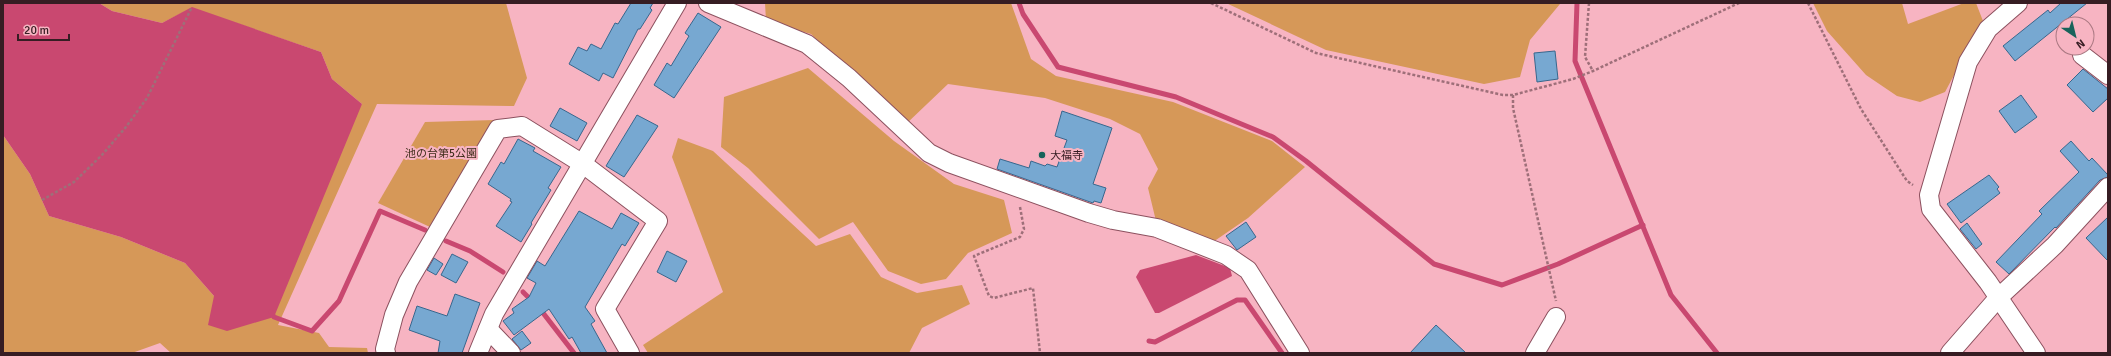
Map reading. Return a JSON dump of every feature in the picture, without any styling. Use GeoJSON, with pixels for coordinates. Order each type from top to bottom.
{"type":"FeatureCollection","features":[{"type":"Feature","properties":{"kind":"street"},"geometry":{"type":"LineString","coordinates":[[478,353],[494,314],[677,3]]}},
{"type":"Feature","properties":{"kind":"street"},"geometry":{"type":"LineString","coordinates":[[708,3],[808,44],[849,78],[929,153],[949,163],[1089,213],[1113,220],[1157,228],[1236,261],[1248,270],[1300,353]]}},
{"type":"Feature","properties":{"kind":"street"},"geometry":{"type":"LineString","coordinates":[[2018,3],[1988,30],[1968,62],[1930,195],[1931,209],[1988,282],[2036,353]]}},
{"type":"Feature","properties":{"kind":"street"},"geometry":{"type":"LineString","coordinates":[[2083,56],[2108,75]]}},
{"type":"Feature","properties":{"kind":"street"},"geometry":{"type":"LineString","coordinates":[[386,353],[385,349],[394,315],[408,282],[498,129],[522,126],[582,164],[658,221],[605,309],[630,353]]}},
{"type":"Feature","properties":{"kind":"street"},"geometry":{"type":"LineString","coordinates":[[1950,353],[1998,298],[2055,245],[2108,187]]}},
{"type":"Feature","properties":{"kind":"street"},"geometry":{"type":"LineString","coordinates":[[1534,353],[1556,317]]}},
{"type":"Feature","properties":{"kind":"street"},"geometry":{"type":"LineString","coordinates":[[488,329],[511,353]]}},
{"type":"Feature","properties":{"kind":"path"},"geometry":{"type":"LineString","coordinates":[[1211,3],[1316,53],[1504,95],[1513,95],[1573,79],[1739,3]]}},
{"type":"Feature","properties":{"kind":"path"},"geometry":{"type":"LineString","coordinates":[[1589,3],[1585,57],[1593,71]]}},
{"type":"Feature","properties":{"kind":"path"},"geometry":{"type":"LineString","coordinates":[[1808,3],[1861,109],[1873,129],[1908,181],[1930,195]]}},
{"type":"Feature","properties":{"kind":"path"},"geometry":{"type":"LineString","coordinates":[[42,200],[74,182],[102,155],[126,127],[147,98],[192,8]]}},
{"type":"Feature","properties":{"kind":"path"},"geometry":{"type":"LineString","coordinates":[[1513,95],[1513,108],[1557,304],[1556,317]]}},
{"type":"Feature","properties":{"kind":"path"},"geometry":{"type":"LineString","coordinates":[[1017,187],[1023,234],[1020,237],[974,256],[989,296],[994,298],[1033,288],[1040,353]]}},
{"type":"Feature","properties":{"kind":"green space"},"geometry":{"type":"Polygon","coordinates":[[[99,3],[506,3],[527,78],[514,106],[377,104],[278,325],[319,333],[329,347],[367,348],[368,353],[171,353],[160,343],[132,353],[3,353],[3,135],[30,174],[49,216],[121,237],[185,263],[214,296],[362,104],[332,79],[321,52],[192,8],[162,23],[112,11],[99,3]]]}},
{"type":"Feature","properties":{"kind":"green space"},"geometry":{"type":"Polygon","coordinates":[[[765,3],[1011,3],[1031,59],[1056,76],[1173,102],[1272,141],[1305,167],[1248,218],[1213,242],[1156,221],[1148,188],[1158,169],[1140,134],[1110,119],[1045,98],[948,84],[905,125],[811,34],[766,21],[765,3]]]}},
{"type":"Feature","properties":{"kind":"green space"},"geometry":{"type":"Polygon","coordinates":[[[1226,3],[1560,4],[1530,40],[1520,77],[1484,84],[1326,50],[1226,3]]]}},
{"type":"Feature","properties":{"kind":"green space"},"geometry":{"type":"Polygon","coordinates":[[[1813,3],[1902,3],[1908,24],[1964,3],[1976,3],[1983,21],[1945,92],[1920,102],[1897,96],[1866,75],[1827,31],[1813,3]]]}},
{"type":"Feature","properties":{"kind":"green space"},"geometry":{"type":"Polygon","coordinates":[[[808,68],[894,141],[954,184],[1004,200],[1012,233],[968,253],[946,279],[921,284],[888,271],[853,222],[819,239],[748,168],[721,147],[724,97],[808,68]]]}},
{"type":"Feature","properties":{"kind":"green space","name":"池の台第5公園"},"geometry":{"type":"Polygon","coordinates":[[[495,120],[430,227],[378,203],[425,122],[495,120]]]}},
{"type":"Feature","properties":{"kind":"green space"},"geometry":{"type":"Polygon","coordinates":[[[678,138],[713,151],[816,246],[850,234],[881,277],[917,293],[962,285],[970,304],[922,328],[909,353],[648,353],[643,345],[723,292],[672,157],[678,138]]]}},
{"type":"Feature","properties":{"kind":"shaded area"},"geometry":{"type":"Polygon","coordinates":[[[3,3],[99,3],[112,11],[162,23],[192,7],[321,52],[332,79],[362,104],[274,317],[227,331],[208,325],[214,296],[185,263],[121,237],[49,216],[30,174],[3,135],[3,3]]]}},
{"type":"Feature","properties":{"kind":"shaded area"},"geometry":{"type":"Polygon","coordinates":[[[1196,255],[1230,268],[1232,276],[1159,313],[1155,313],[1136,277],[1140,270],[1196,255]]]}},
{"type":"Feature","properties":{"kind":"building"},"geometry":{"type":"Polygon","coordinates":[[[631,3],[653,3],[650,8],[652,10],[640,29],[638,29],[613,78],[603,73],[599,81],[569,64],[578,47],[587,51],[591,44],[601,49],[615,23],[618,24],[631,3]]]}},
{"type":"Feature","properties":{"kind":"building"},"geometry":{"type":"Polygon","coordinates":[[[2061,3],[2087,3],[2071,16],[2055,16],[2055,29],[2015,61],[2003,46],[2048,10],[2050,13],[2061,3]]]}},
{"type":"Feature","properties":{"kind":"building"},"geometry":{"type":"Polygon","coordinates":[[[698,13],[721,27],[674,98],[654,85],[667,63],[671,66],[689,36],[685,33],[698,13]]]}},
{"type":"Feature","properties":{"kind":"building"},"geometry":{"type":"Polygon","coordinates":[[[1555,51],[1558,79],[1537,82],[1534,53],[1555,51]]]}},
{"type":"Feature","properties":{"kind":"building"},"geometry":{"type":"Polygon","coordinates":[[[2083,69],[2108,89],[2108,98],[2093,112],[2067,85],[2083,69]]]}},
{"type":"Feature","properties":{"kind":"building"},"geometry":{"type":"Polygon","coordinates":[[[2021,95],[2037,117],[2015,133],[1999,111],[2021,95]]]}},
{"type":"Feature","properties":{"kind":"building"},"geometry":{"type":"Polygon","coordinates":[[[560,108],[587,123],[577,141],[550,126],[560,108]]]}},
{"type":"Feature","properties":{"kind":"building"},"geometry":{"type":"Polygon","coordinates":[[[1062,111],[1112,128],[1093,184],[1106,188],[1101,203],[1094,201],[1093,203],[997,169],[1000,159],[1029,168],[1031,161],[1045,166],[1047,164],[1057,167],[1067,140],[1055,136],[1062,111]]]}},
{"type":"Feature","properties":{"kind":"building"},"geometry":{"type":"Polygon","coordinates":[[[637,115],[658,126],[624,177],[606,166],[637,115]]]}},
{"type":"Feature","properties":{"kind":"building"},"geometry":{"type":"Polygon","coordinates":[[[518,139],[535,148],[533,151],[561,167],[548,188],[551,190],[521,242],[496,226],[512,202],[510,201],[511,199],[488,184],[501,162],[504,164],[518,139]]]}},
{"type":"Feature","properties":{"kind":"building"},"geometry":{"type":"Polygon","coordinates":[[[2071,141],[2089,161],[2092,158],[2108,175],[2108,177],[2100,180],[2056,228],[2055,227],[2009,274],[1996,262],[2042,214],[2039,211],[2079,172],[2060,151],[2071,141]]]}},
{"type":"Feature","properties":{"kind":"building"},"geometry":{"type":"Polygon","coordinates":[[[1989,175],[1999,187],[1997,189],[2000,193],[1961,223],[1947,204],[1989,175]]]}},
{"type":"Feature","properties":{"kind":"building"},"geometry":{"type":"Polygon","coordinates":[[[579,211],[612,229],[621,213],[639,223],[625,246],[622,244],[585,307],[595,321],[591,324],[607,353],[581,353],[572,337],[569,339],[549,309],[514,335],[503,321],[514,313],[512,309],[529,297],[536,283],[527,278],[537,261],[545,266],[579,211]]]}},
{"type":"Feature","properties":{"kind":"building"},"geometry":{"type":"Polygon","coordinates":[[[2108,217],[2108,261],[2086,238],[2108,217]]]}},
{"type":"Feature","properties":{"kind":"building"},"geometry":{"type":"Polygon","coordinates":[[[1246,222],[1256,237],[1237,250],[1226,236],[1246,222]]]}},
{"type":"Feature","properties":{"kind":"building"},"geometry":{"type":"Polygon","coordinates":[[[1967,223],[1982,244],[1976,249],[1960,229],[1967,223]]]}},
{"type":"Feature","properties":{"kind":"building"},"geometry":{"type":"Polygon","coordinates":[[[667,251],[687,261],[676,282],[657,272],[667,251]]]}},
{"type":"Feature","properties":{"kind":"building"},"geometry":{"type":"Polygon","coordinates":[[[452,254],[468,262],[456,283],[441,275],[452,254]]]}},
{"type":"Feature","properties":{"kind":"building"},"geometry":{"type":"Polygon","coordinates":[[[434,258],[443,264],[436,275],[427,270],[434,258]]]}},
{"type":"Feature","properties":{"kind":"building"},"geometry":{"type":"Polygon","coordinates":[[[455,294],[480,303],[462,353],[438,353],[440,341],[409,330],[417,306],[447,316],[455,294]]]}},
{"type":"Feature","properties":{"kind":"building"},"geometry":{"type":"Polygon","coordinates":[[[1436,325],[1466,353],[1410,353],[1436,325]]]}},
{"type":"Feature","properties":{"kind":"building"},"geometry":{"type":"Polygon","coordinates":[[[522,331],[531,343],[521,350],[512,339],[522,331]]]}},
{"type":"Feature","properties":{"kind":"waterway"},"geometry":{"type":"LineString","coordinates":[[1019,3],[1023,14],[1058,67],[1176,97],[1273,137],[1306,161],[1434,264],[1502,285],[1558,264],[1643,225]]}},
{"type":"Feature","properties":{"kind":"waterway"},"geometry":{"type":"LineString","coordinates":[[1577,3],[1575,61],[1671,295],[1717,353]]}},
{"type":"Feature","properties":{"kind":"waterway"},"geometry":{"type":"LineString","coordinates":[[271,312],[274,317],[312,331],[339,301],[380,211],[425,230]]}},
{"type":"Feature","properties":{"kind":"waterway"},"geometry":{"type":"LineString","coordinates":[[446,241],[470,251],[503,272]]}},
{"type":"Feature","properties":{"kind":"waterway"},"geometry":{"type":"LineString","coordinates":[[523,292],[533,302]]}},
{"type":"Feature","properties":{"kind":"waterway"},"geometry":{"type":"LineString","coordinates":[[1149,341],[1155,342],[1237,300],[1245,300],[1282,353]]}},
{"type":"Feature","properties":{"kind":"waterway"},"geometry":{"type":"LineString","coordinates":[[540,309],[574,353]]}},
{"type":"Feature","properties":{"kind":"place","name":"大福寺"},"geometry":{"type":"Point","coordinates":[1042,155]}}]}
